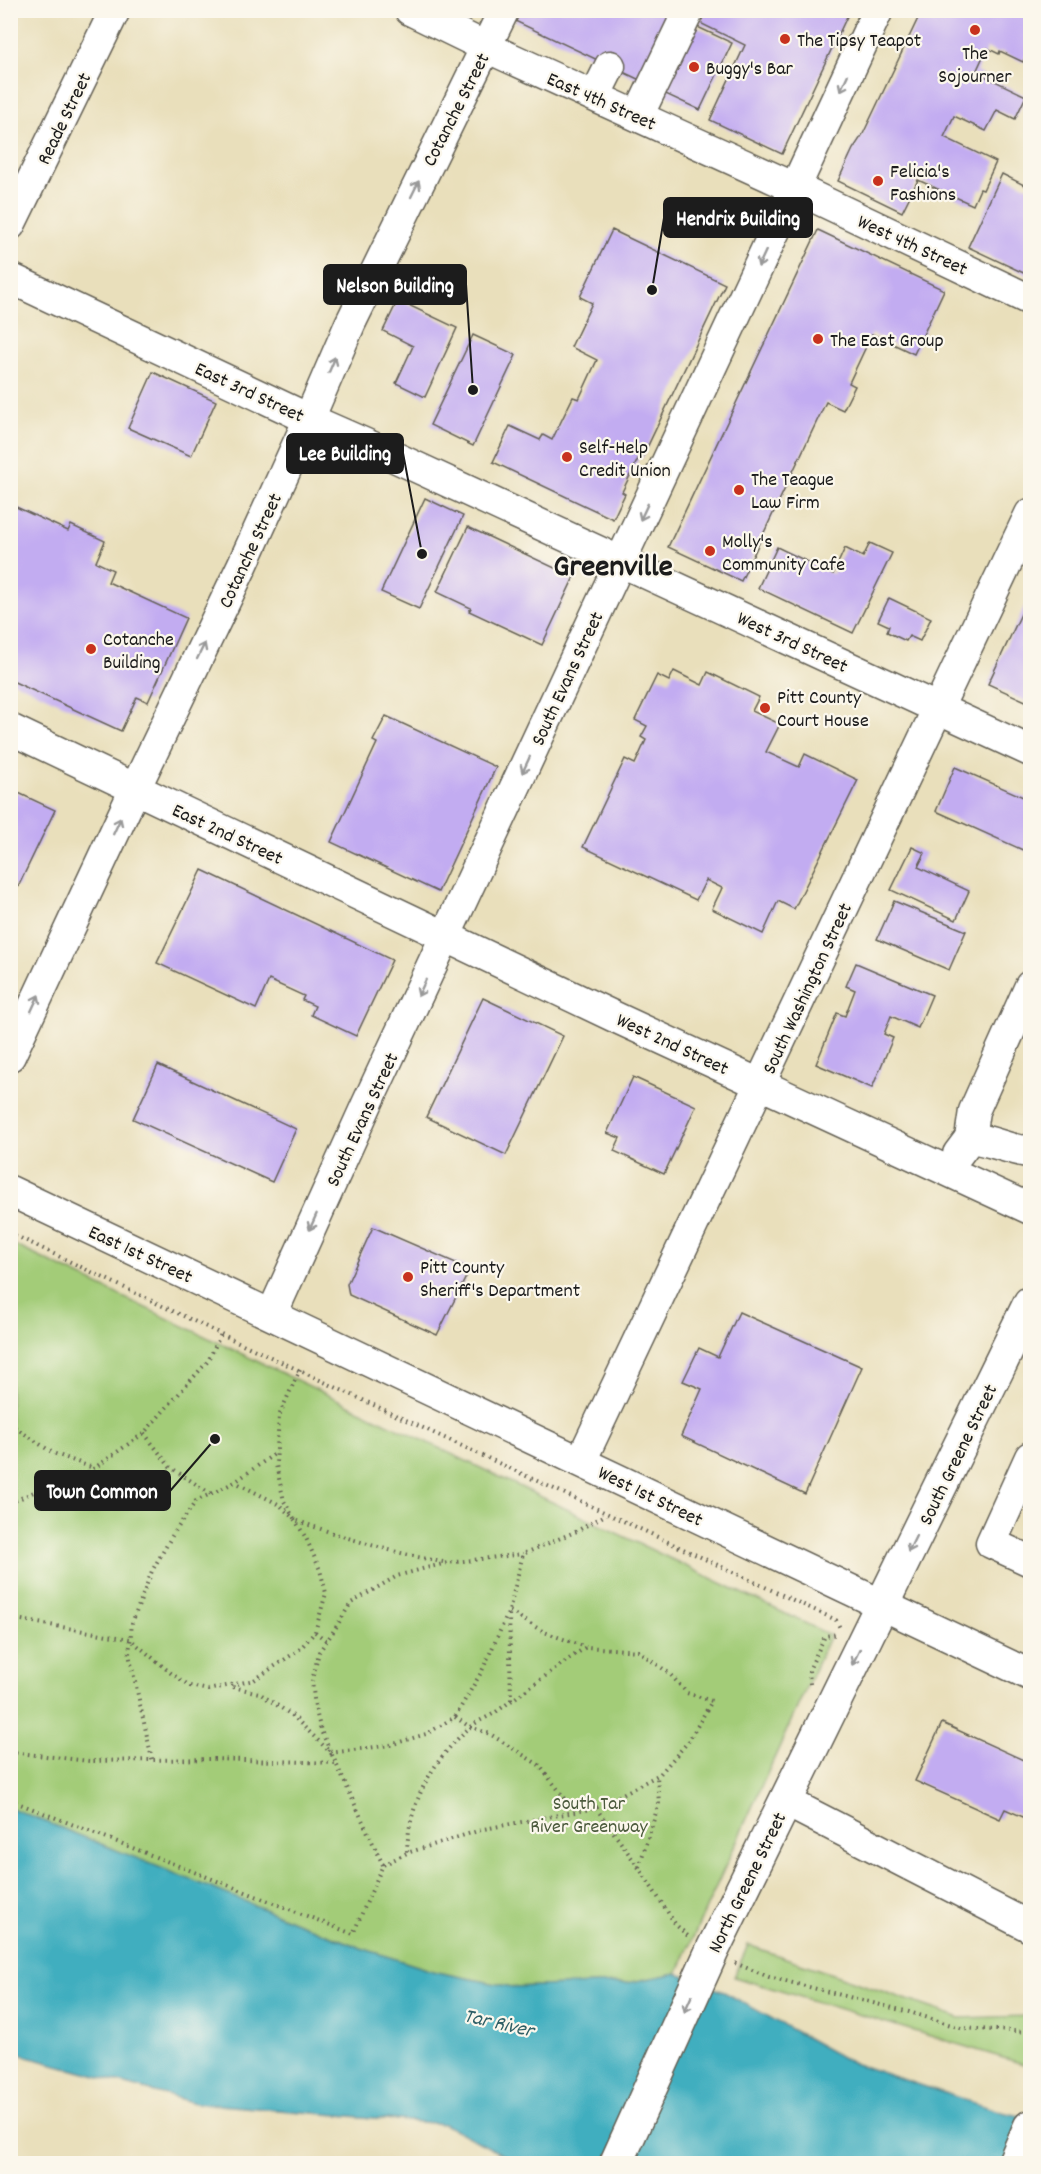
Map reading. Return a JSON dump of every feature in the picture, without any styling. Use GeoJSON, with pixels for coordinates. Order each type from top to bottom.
{"type":"FeatureCollection","features":[{"type":"Feature","properties":{"kind":"main road","name":"South Greene Street"},"geometry":{"type":"LineString","coordinates":[[883,1605],[1021,1347],[1030,1303]]}},
{"type":"Feature","properties":{"kind":"main road","name":"North Greene Street"},"geometry":{"type":"LineString","coordinates":[[616,2163],[785,1801],[883,1605]]}},
{"type":"Feature","properties":{"kind":"main road"},"geometry":{"type":"LineString","coordinates":[[1014,2163],[1030,2127]]}},
{"type":"Feature","properties":{"kind":"street","name":"Reade Street"},"geometry":{"type":"LineString","coordinates":[[10,225],[115,10]]}},
{"type":"Feature","properties":{"kind":"street","name":"East 4th Street"},"geometry":{"type":"LineString","coordinates":[[410,10],[795,188]]}},
{"type":"Feature","properties":{"kind":"street","name":"Cotanche Street"},"geometry":{"type":"LineString","coordinates":[[10,1056],[243,566],[350,324],[504,10]]}},
{"type":"Feature","properties":{"kind":"street"},"geometry":{"type":"LineString","coordinates":[[638,116],[689,10]]}},
{"type":"Feature","properties":{"kind":"street","name":"South Evans Street"},"geometry":{"type":"LineString","coordinates":[[272,1314],[367,1104],[878,10]]}},
{"type":"Feature","properties":{"kind":"street"},"geometry":{"type":"LineString","coordinates":[[595,96],[610,66]]}},
{"type":"Feature","properties":{"kind":"street","name":"West 4th Street"},"geometry":{"type":"LineString","coordinates":[[795,188],[1030,300]]}},
{"type":"Feature","properties":{"kind":"street","name":"East 3rd Street"},"geometry":{"type":"LineString","coordinates":[[10,278],[309,419],[621,562]]}},
{"type":"Feature","properties":{"kind":"street","name":"South Washington Street"},"geometry":{"type":"LineString","coordinates":[[580,1461],[1030,514]]}},
{"type":"Feature","properties":{"kind":"street","name":"West 3rd Street"},"geometry":{"type":"LineString","coordinates":[[621,562],[1030,751]]}},
{"type":"Feature","properties":{"kind":"street","name":"East 2nd Street"},"geometry":{"type":"LineString","coordinates":[[10,729],[446,935]]}},
{"type":"Feature","properties":{"kind":"street","name":"West 2nd Street"},"geometry":{"type":"LineString","coordinates":[[446,935],[1030,1209]]}},
{"type":"Feature","properties":{"kind":"street"},"geometry":{"type":"LineString","coordinates":[[947,1170],[970,1138],[974,1111],[1030,986]]}},
{"type":"Feature","properties":{"kind":"street"},"geometry":{"type":"LineString","coordinates":[[970,1138],[989,1140],[1010,1149],[1029,1150]]}},
{"type":"Feature","properties":{"kind":"street","name":"East 1st Street"},"geometry":{"type":"LineString","coordinates":[[10,1191],[272,1314]]}},
{"type":"Feature","properties":{"kind":"street","name":"West 1st Street"},"geometry":{"type":"LineString","coordinates":[[272,1314],[883,1605],[1028,1665]]}},
{"type":"Feature","properties":{"kind":"street"},"geometry":{"type":"LineString","coordinates":[[1030,1457],[991,1543],[1030,1561]]}},
{"type":"Feature","properties":{"kind":"street"},"geometry":{"type":"LineString","coordinates":[[785,1801],[1030,1927]]}},
{"type":"Feature","properties":{"kind":"path"},"geometry":{"type":"LineString","coordinates":[[10,1233],[221,1334],[836,1620],[842,1633],[825,1636],[809,1670],[809,1692]]}},
{"type":"Feature","properties":{"kind":"path"},"geometry":{"type":"LineString","coordinates":[[10,1503],[36,1491],[86,1474],[144,1434],[208,1361],[221,1334]]}},
{"type":"Feature","properties":{"kind":"path"},"geometry":{"type":"LineString","coordinates":[[10,1618],[130,1639],[190,1686],[208,1690],[254,1680],[300,1650],[315,1632],[327,1593],[306,1538],[284,1501],[276,1466],[279,1416],[300,1370]]}},
{"type":"Feature","properties":{"kind":"path"},"geometry":{"type":"LineString","coordinates":[[10,1424],[53,1453],[93,1468]]}},
{"type":"Feature","properties":{"kind":"path"},"geometry":{"type":"LineString","coordinates":[[144,1434],[170,1467],[211,1494]]}},
{"type":"Feature","properties":{"kind":"path"},"geometry":{"type":"LineString","coordinates":[[152,1759],[129,1654],[132,1623],[152,1570],[196,1502],[235,1482],[277,1452]]}},
{"type":"Feature","properties":{"kind":"path"},"geometry":{"type":"LineString","coordinates":[[235,1482],[280,1505],[295,1520],[406,1556],[447,1563]]}},
{"type":"Feature","properties":{"kind":"path"},"geometry":{"type":"LineString","coordinates":[[383,1865],[321,1731],[312,1681],[319,1652],[351,1603],[397,1576],[447,1563],[523,1554],[577,1531],[606,1514]]}},
{"type":"Feature","properties":{"kind":"path"},"geometry":{"type":"LineString","coordinates":[[331,1753],[390,1745],[426,1734],[455,1717],[482,1671],[509,1611],[523,1554]]}},
{"type":"Feature","properties":{"kind":"path"},"geometry":{"type":"LineString","coordinates":[[10,1800],[352,1934],[383,1865],[407,1853],[484,1829],[596,1808],[657,1776],[688,1742],[712,1701],[687,1693],[669,1673],[638,1651],[586,1647],[544,1632],[509,1611]]}},
{"type":"Feature","properties":{"kind":"path"},"geometry":{"type":"LineString","coordinates":[[509,1611],[511,1701]]}},
{"type":"Feature","properties":{"kind":"path"},"geometry":{"type":"LineString","coordinates":[[315,1632],[327,1641]]}},
{"type":"Feature","properties":{"kind":"path"},"geometry":{"type":"LineString","coordinates":[[407,1853],[407,1837],[420,1790],[440,1756],[470,1727],[494,1713],[586,1647]]}},
{"type":"Feature","properties":{"kind":"path"},"geometry":{"type":"LineString","coordinates":[[231,1686],[259,1693],[293,1716],[331,1753]]}},
{"type":"Feature","properties":{"kind":"path"},"geometry":{"type":"LineString","coordinates":[[455,1717],[470,1727],[490,1734],[539,1765],[575,1811]]}},
{"type":"Feature","properties":{"kind":"path"},"geometry":{"type":"LineString","coordinates":[[10,1752],[88,1761],[152,1759],[336,1763]]}},
{"type":"Feature","properties":{"kind":"path"},"geometry":{"type":"LineString","coordinates":[[639,1868],[659,1803],[657,1776]]}},
{"type":"Feature","properties":{"kind":"path"},"geometry":{"type":"LineString","coordinates":[[596,1808],[676,1925],[714,1952],[769,1977],[909,2012],[960,2028],[1030,2032]]}},
{"type":"Feature","properties":{"kind":"green space","name":"South Tar River Greenway"},"geometry":{"type":"Polygon","coordinates":[[[10,1243],[830,1635],[677,1973],[627,1983],[512,1987],[436,1972],[361,1948],[11,1808],[10,1243]]]}},
{"type":"Feature","properties":{"kind":"green space"},"geometry":{"type":"Polygon","coordinates":[[[748,1945],[960,2018],[1030,2016],[1030,2066],[734,1977],[748,1945]]]}},
{"type":"Feature","properties":{"kind":"water","name":"Tar River"},"geometry":{"type":"Polygon","coordinates":[[[11,1808],[361,1948],[436,1972],[512,1987],[627,1983],[677,1973],[724,1992],[850,2062],[1002,2112],[1030,2118],[1030,2163],[519,2163],[444,2124],[195,2103],[28,2057],[11,2049],[11,1808]]]}},
{"type":"Feature","properties":{"kind":"building"},"geometry":{"type":"Polygon","coordinates":[[[520,10],[677,10],[642,81],[515,21],[520,10]]]}},
{"type":"Feature","properties":{"kind":"building"},"geometry":{"type":"Polygon","coordinates":[[[706,10],[850,10],[782,154],[710,120],[745,45],[700,23],[706,10]]]}},
{"type":"Feature","properties":{"kind":"building"},"geometry":{"type":"Polygon","coordinates":[[[922,10],[1030,10],[1030,47],[1023,62],[1000,51],[999,54],[987,48],[976,72],[1026,96],[1015,119],[997,110],[986,131],[954,116],[944,137],[996,162],[973,205],[918,180],[902,212],[838,181],[922,10]]]}},
{"type":"Feature","properties":{"kind":"building","name":"Buggy's Bar"},"geometry":{"type":"Polygon","coordinates":[[[689,23],[732,43],[700,110],[657,90],[689,23]]]}},
{"type":"Feature","properties":{"kind":"building"},"geometry":{"type":"Polygon","coordinates":[[[1002,174],[1030,188],[1030,276],[968,247],[1002,174]]]}},
{"type":"Feature","properties":{"kind":"building"},"geometry":{"type":"Polygon","coordinates":[[[612,230],[725,284],[642,458],[639,457],[622,492],[625,494],[613,519],[493,462],[510,426],[540,440],[543,435],[552,440],[573,397],[579,399],[597,360],[571,347],[592,303],[580,297],[612,230]]]}},
{"type":"Feature","properties":{"kind":"building"},"geometry":{"type":"Polygon","coordinates":[[[818,230],[944,290],[914,354],[872,334],[849,383],[855,386],[843,410],[826,402],[741,581],[668,547],[818,230]]]}},
{"type":"Feature","properties":{"kind":"building"},"geometry":{"type":"Polygon","coordinates":[[[398,300],[457,328],[425,397],[396,383],[413,346],[383,331],[398,300]]]}},
{"type":"Feature","properties":{"kind":"building"},"geometry":{"type":"Polygon","coordinates":[[[473,335],[516,355],[473,446],[430,425],[473,335]]]}},
{"type":"Feature","properties":{"kind":"building"},"geometry":{"type":"Polygon","coordinates":[[[153,372],[216,401],[191,456],[128,428],[153,372]]]}},
{"type":"Feature","properties":{"kind":"building"},"geometry":{"type":"Polygon","coordinates":[[[425,498],[463,516],[419,609],[381,592],[425,498]]]}},
{"type":"Feature","properties":{"kind":"building","name":"Cotanche Building"},"geometry":{"type":"Polygon","coordinates":[[[14,506],[68,531],[71,525],[105,541],[96,562],[113,570],[108,582],[186,618],[148,702],[137,697],[121,731],[10,680],[10,511],[14,506]]]}},
{"type":"Feature","properties":{"kind":"building"},"geometry":{"type":"Polygon","coordinates":[[[468,527],[574,577],[542,645],[469,611],[471,608],[437,592],[468,527]]]}},
{"type":"Feature","properties":{"kind":"building"},"geometry":{"type":"Polygon","coordinates":[[[870,543],[892,553],[853,633],[758,588],[777,547],[833,574],[845,548],[863,557],[870,543]]]}},
{"type":"Feature","properties":{"kind":"building"},"geometry":{"type":"Polygon","coordinates":[[[1030,595],[1030,703],[988,684],[1030,595]]]}},
{"type":"Feature","properties":{"kind":"building"},"geometry":{"type":"Polygon","coordinates":[[[889,598],[931,618],[920,641],[909,636],[906,641],[887,632],[889,626],[878,621],[889,598]]]}},
{"type":"Feature","properties":{"kind":"building"},"geometry":{"type":"Polygon","coordinates":[[[674,671],[702,685],[708,672],[759,697],[752,711],[780,724],[766,752],[799,767],[805,754],[858,780],[794,909],[778,901],[763,934],[712,909],[722,888],[706,880],[696,900],[583,847],[625,759],[635,764],[646,740],[641,737],[647,726],[635,720],[657,675],[669,681],[674,671]]]}},
{"type":"Feature","properties":{"kind":"building"},"geometry":{"type":"Polygon","coordinates":[[[386,716],[496,767],[438,892],[331,842],[377,743],[373,741],[386,716]]]}},
{"type":"Feature","properties":{"kind":"building"},"geometry":{"type":"Polygon","coordinates":[[[955,767],[1030,800],[1030,839],[1025,851],[936,811],[955,767]]]}},
{"type":"Feature","properties":{"kind":"building"},"geometry":{"type":"Polygon","coordinates":[[[10,789],[55,810],[18,887],[10,884],[10,789]]]}},
{"type":"Feature","properties":{"kind":"building"},"geometry":{"type":"Polygon","coordinates":[[[912,847],[925,853],[918,867],[969,891],[956,920],[891,890],[912,847]]]}},
{"type":"Feature","properties":{"kind":"building"},"geometry":{"type":"Polygon","coordinates":[[[202,870],[392,960],[356,1036],[311,1015],[315,1006],[302,1000],[304,996],[269,980],[256,1009],[157,963],[202,870]]]}},
{"type":"Feature","properties":{"kind":"building"},"geometry":{"type":"Polygon","coordinates":[[[894,901],[966,931],[949,970],[877,939],[894,901]]]}},
{"type":"Feature","properties":{"kind":"building"},"geometry":{"type":"Polygon","coordinates":[[[856,963],[932,995],[918,1028],[891,1016],[884,1034],[893,1038],[872,1088],[816,1064],[837,1013],[845,1016],[855,990],[846,986],[856,963]]]}},
{"type":"Feature","properties":{"kind":"building"},"geometry":{"type":"Polygon","coordinates":[[[483,998],[563,1036],[506,1155],[426,1117],[483,998]]]}},
{"type":"Feature","properties":{"kind":"building"},"geometry":{"type":"Polygon","coordinates":[[[158,1065],[296,1129],[272,1182],[133,1119],[158,1065]]]}},
{"type":"Feature","properties":{"kind":"building"},"geometry":{"type":"Polygon","coordinates":[[[633,1077],[696,1106],[664,1174],[614,1151],[620,1138],[607,1133],[633,1077]]]}},
{"type":"Feature","properties":{"kind":"building","name":"Pitt County Sheriff's Department"},"geometry":{"type":"Polygon","coordinates":[[[373,1227],[470,1269],[437,1335],[349,1295],[347,1284],[373,1227]]]}},
{"type":"Feature","properties":{"kind":"building"},"geometry":{"type":"Polygon","coordinates":[[[739,1312],[862,1367],[805,1494],[681,1436],[702,1389],[683,1381],[699,1348],[718,1357],[739,1312]]]}},
{"type":"Feature","properties":{"kind":"building"},"geometry":{"type":"Polygon","coordinates":[[[942,1723],[1030,1763],[1030,1820],[1005,1809],[1000,1819],[915,1781],[942,1723]]]}},
{"type":"Feature","properties":{"kind":"place","name":"The Sojourner"},"geometry":{"type":"Point","coordinates":[975,30]}},
{"type":"Feature","properties":{"kind":"place","name":"The Tipsy Teapot"},"geometry":{"type":"Point","coordinates":[785,39]}},
{"type":"Feature","properties":{"kind":"place","name":"Buggy's Bar"},"geometry":{"type":"Point","coordinates":[694,67]}},
{"type":"Feature","properties":{"kind":"place","name":"Felicia's Fashions"},"geometry":{"type":"Point","coordinates":[878,181]}},
{"type":"Feature","properties":{"kind":"place","name":"Hendrix Building"},"geometry":{"type":"Point","coordinates":[652,290]}},
{"type":"Feature","properties":{"kind":"place","name":"The East Group"},"geometry":{"type":"Point","coordinates":[818,339]}},
{"type":"Feature","properties":{"kind":"place","name":"Nelson Building"},"geometry":{"type":"Point","coordinates":[473,390]}},
{"type":"Feature","properties":{"kind":"place","name":"Self-Help Credit Union"},"geometry":{"type":"Point","coordinates":[567,457]}},
{"type":"Feature","properties":{"kind":"place","name":"The Teague Law Firm"},"geometry":{"type":"Point","coordinates":[739,490]}},
{"type":"Feature","properties":{"kind":"place","name":"Molly's Community Cafe"},"geometry":{"type":"Point","coordinates":[710,551]}},
{"type":"Feature","properties":{"kind":"place","name":"Lee Building"},"geometry":{"type":"Point","coordinates":[422,554]}},
{"type":"Feature","properties":{"kind":"place","name":"Cotanche Building"},"geometry":{"type":"Point","coordinates":[91,649]}},
{"type":"Feature","properties":{"kind":"place","name":"Pitt County Court House"},"geometry":{"type":"Point","coordinates":[765,708]}},
{"type":"Feature","properties":{"kind":"place","name":"Pitt County Sheriff's Department"},"geometry":{"type":"Point","coordinates":[408,1277]}},
{"type":"Feature","properties":{"kind":"place","name":"Town Common"},"geometry":{"type":"Point","coordinates":[215,1439]}},
{"type":"Feature","properties":{"kind":"district","name":"Greenville"},"geometry":{"type":"Point","coordinates":[613,564]}}]}
